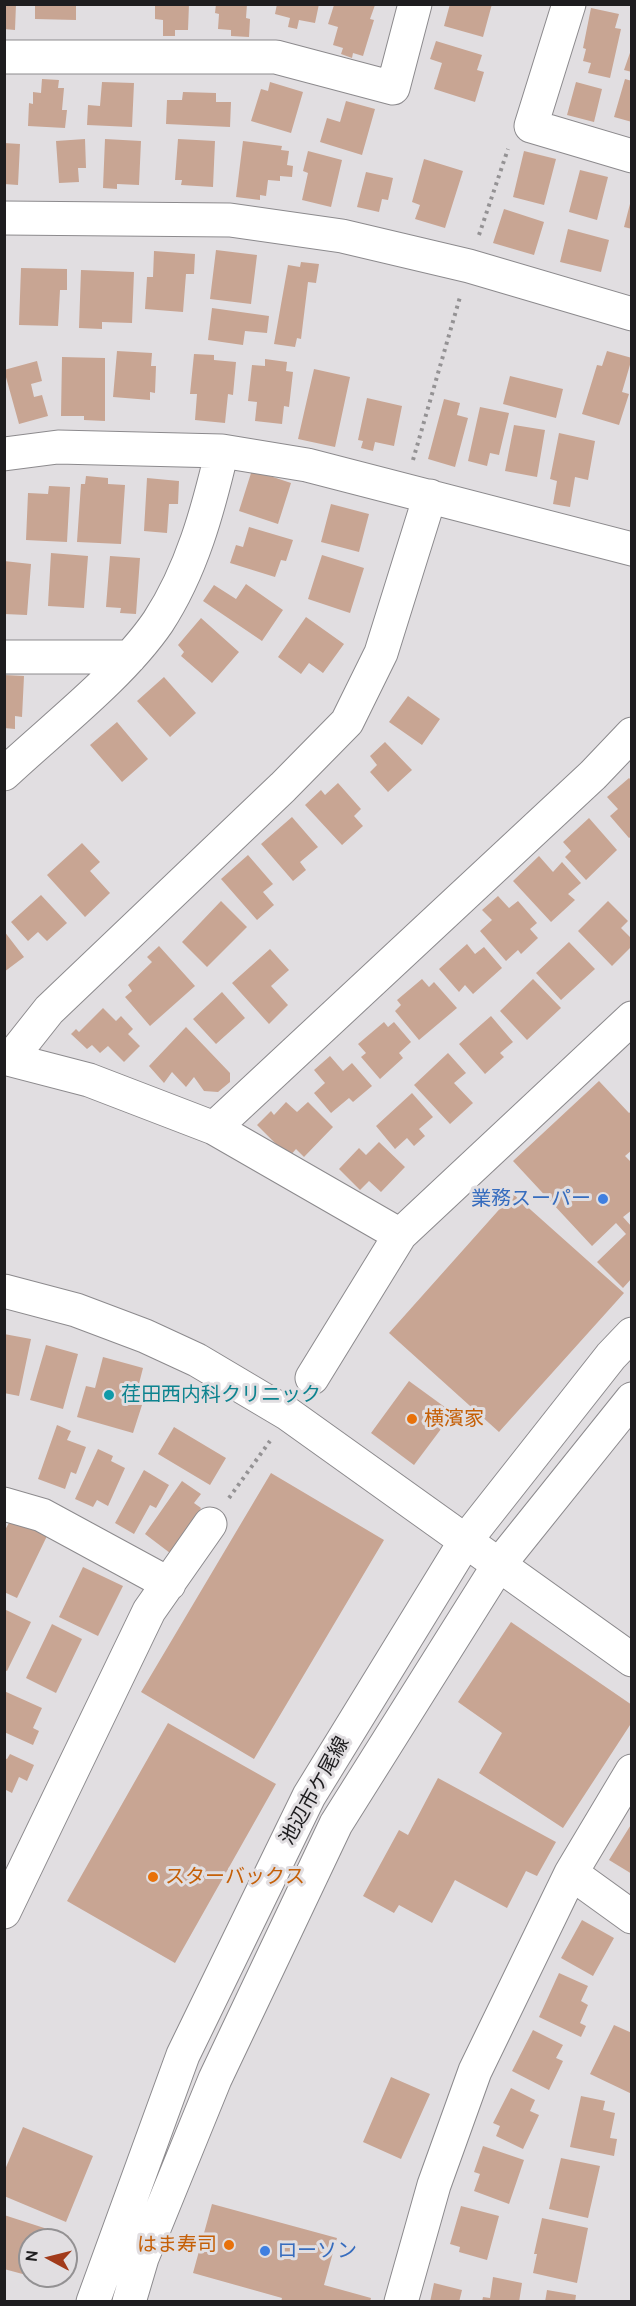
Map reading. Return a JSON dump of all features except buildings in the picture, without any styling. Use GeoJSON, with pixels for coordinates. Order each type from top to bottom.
{"type":"FeatureCollection","features":[{"type":"Feature","properties":{"kind":"street"},"geometry":{"type":"LineString","coordinates":[[4,57],[276,57],[393,88],[415,4]]}},
{"type":"Feature","properties":{"kind":"street"},"geometry":{"type":"LineString","coordinates":[[569,4],[531,126],[632,156]]}},
{"type":"Feature","properties":{"kind":"street"},"geometry":{"type":"LineString","coordinates":[[4,218],[230,220],[342,236],[469,266],[632,314]]}},
{"type":"Feature","properties":{"kind":"street"},"geometry":{"type":"LineString","coordinates":[[4,454],[58,447],[222,451],[307,465],[632,549]]}},
{"type":"Feature","properties":{"kind":"street"},"geometry":{"type":"LineString","coordinates":[[4,774],[130,657],[158,621],[187,565],[204,525],[222,451]]}},
{"type":"Feature","properties":{"kind":"street"},"geometry":{"type":"LineString","coordinates":[[400,1236],[214,1128],[89,1080],[8,1058],[49,1010],[284,787],[347,722],[381,653],[417,493]]}},
{"type":"Feature","properties":{"kind":"street"},"geometry":{"type":"LineString","coordinates":[[4,657],[130,657]]}},
{"type":"Feature","properties":{"kind":"street"},"geometry":{"type":"LineString","coordinates":[[214,1128],[593,775],[632,734]]}},
{"type":"Feature","properties":{"kind":"street"},"geometry":{"type":"LineString","coordinates":[[312,1378],[400,1236],[632,1017]]}},
{"type":"Feature","properties":{"kind":"street"},"geometry":{"type":"LineString","coordinates":[[4,1291],[76,1310],[145,1336],[197,1360],[288,1414],[632,1660]]}},
{"type":"Feature","properties":{"kind":"street","name":"池辺市ケ尾線"},"geometry":{"type":"LineString","coordinates":[[93,2301],[183,2055],[304,1806],[465,1540],[611,1356],[632,1334]]}},
{"type":"Feature","properties":{"kind":"street","name":"池辺市ケ尾線"},"geometry":{"type":"LineString","coordinates":[[129,2301],[142,2258],[216,2079],[336,1824],[498,1566],[632,1399]]}},
{"type":"Feature","properties":{"kind":"street"},"geometry":{"type":"LineString","coordinates":[[4,1504],[42,1515],[169,1584]]}},
{"type":"Feature","properties":{"kind":"street"},"geometry":{"type":"LineString","coordinates":[[4,1912],[149,1611],[218,1513]]}},
{"type":"Feature","properties":{"kind":"street"},"geometry":{"type":"LineString","coordinates":[[401,2301],[434,2185],[475,2071],[572,1872],[632,1771]]}},
{"type":"Feature","properties":{"kind":"street"},"geometry":{"type":"LineString","coordinates":[[572,1872],[632,1917]]}},
{"type":"Feature","properties":{"kind":"path"},"geometry":{"type":"LineString","coordinates":[[417,493],[469,266],[508,149],[531,126]]}},
{"type":"Feature","properties":{"kind":"path"},"geometry":{"type":"LineString","coordinates":[[218,1513],[237,1486]]}},
{"type":"Feature","properties":{"kind":"place","name":"業務スーパー"},"geometry":{"type":"Point","coordinates":[603,1199]}},
{"type":"Feature","properties":{"kind":"place","name":"荏田西内科クリニック"},"geometry":{"type":"Point","coordinates":[109,1395]}},
{"type":"Feature","properties":{"kind":"place","name":"横濱家"},"geometry":{"type":"Point","coordinates":[412,1419]}},
{"type":"Feature","properties":{"kind":"place","name":"スターバックス"},"geometry":{"type":"Point","coordinates":[153,1877]}},
{"type":"Feature","properties":{"kind":"place","name":"はま寿司"},"geometry":{"type":"Point","coordinates":[229,2245]}},
{"type":"Feature","properties":{"kind":"place","name":"ローソン"},"geometry":{"type":"Point","coordinates":[265,2251]}}]}
